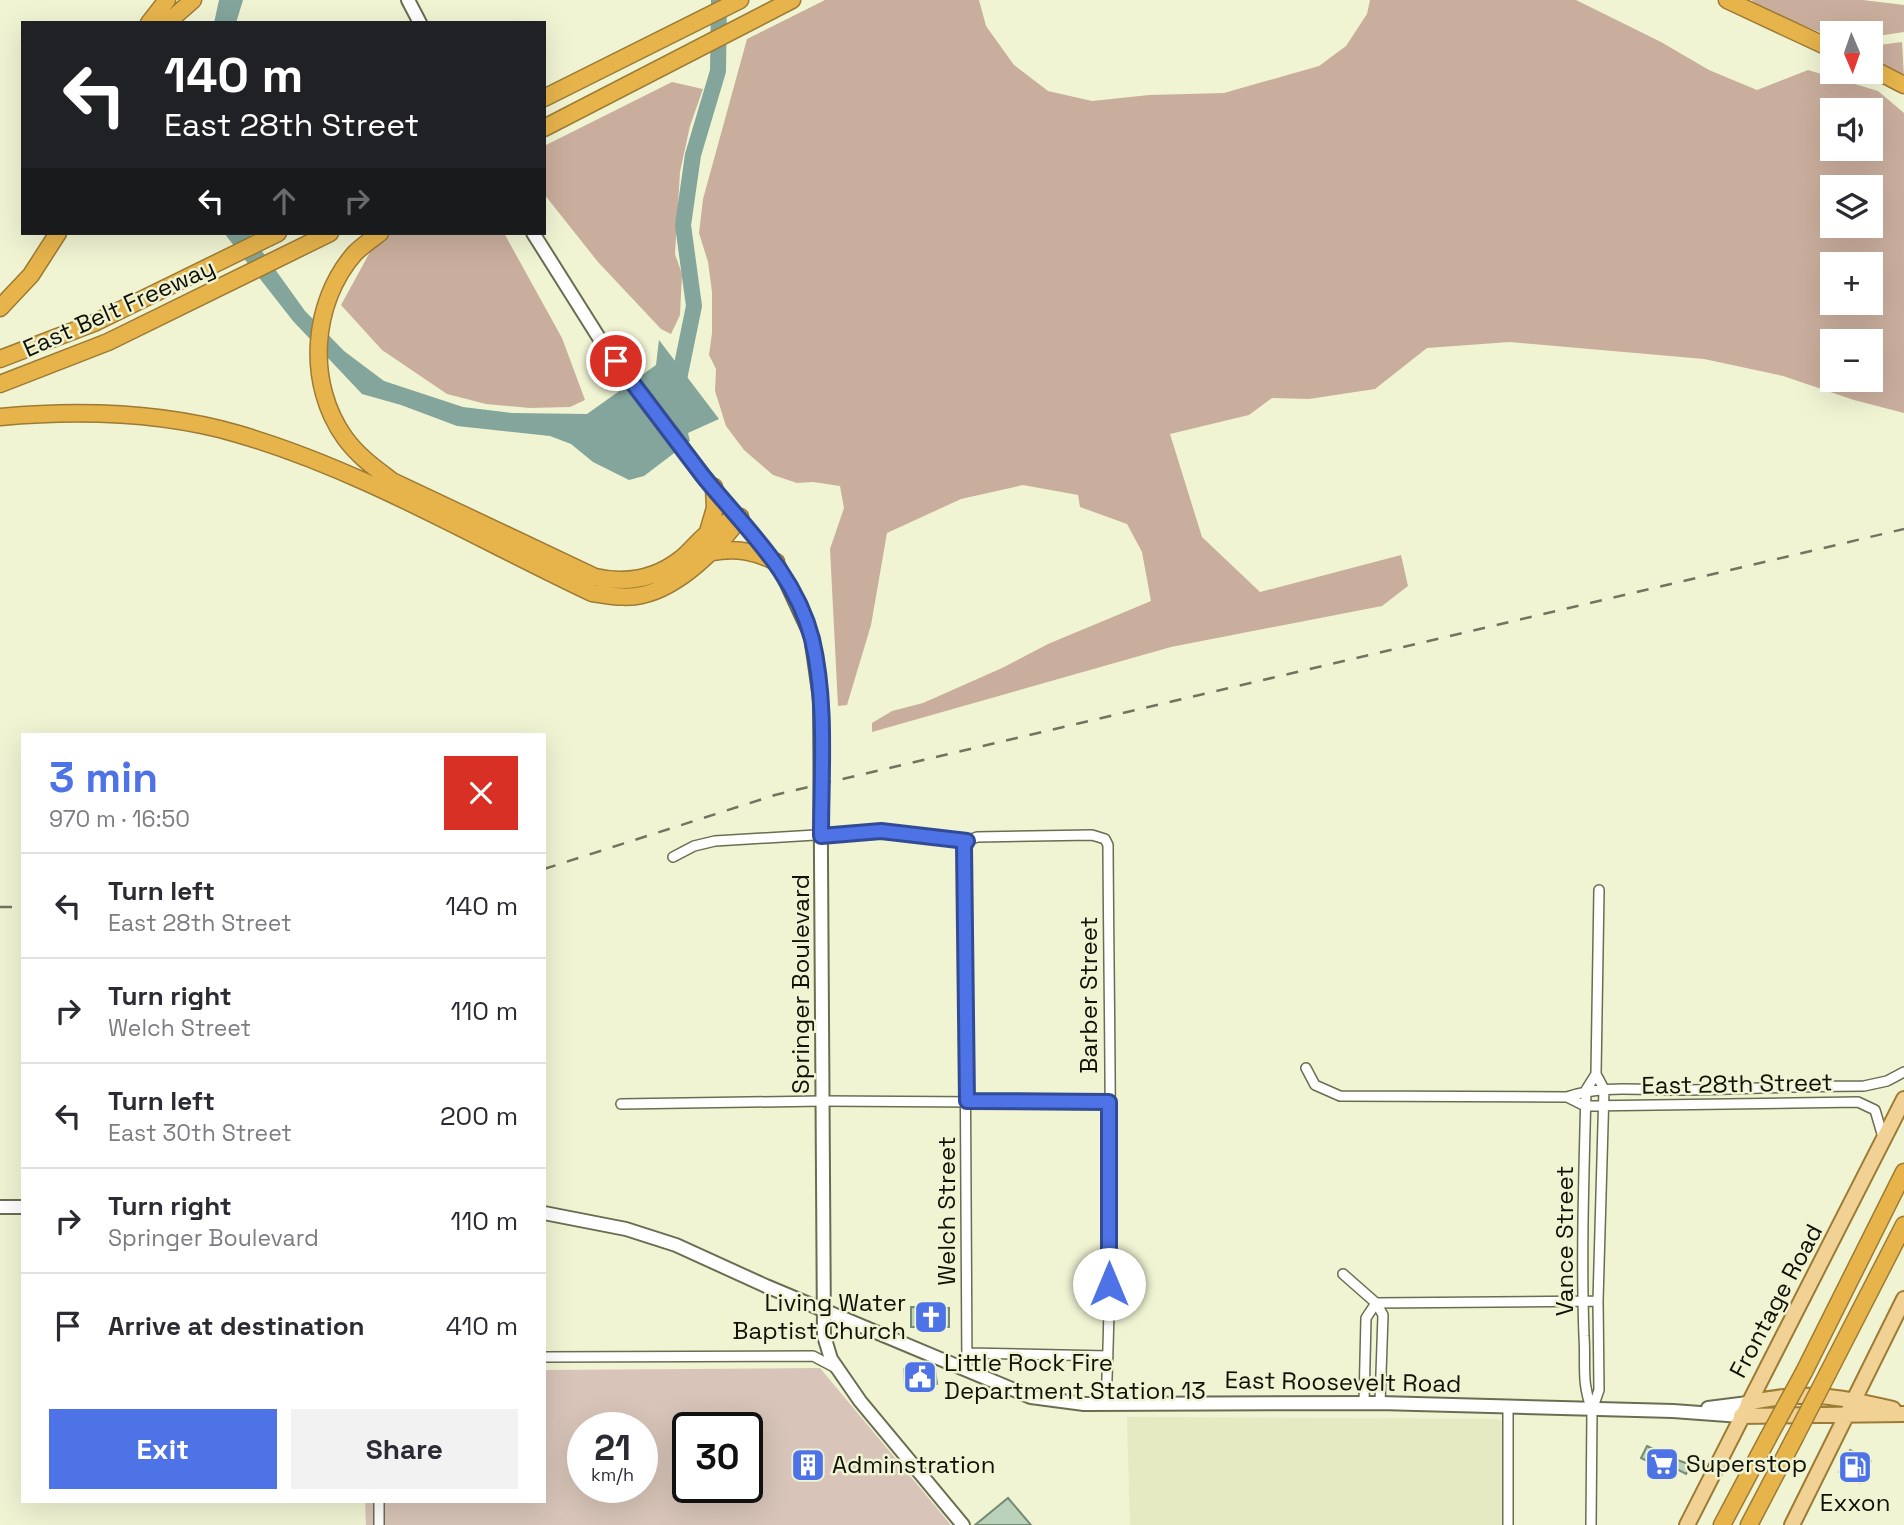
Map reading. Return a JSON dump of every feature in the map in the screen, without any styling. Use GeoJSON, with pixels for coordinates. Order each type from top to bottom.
{"type":"FeatureCollection","features":[{"type":"Feature","properties":{"kind":"highway"},"geometry":{"type":"LineString","coordinates":[[151,21],[167,0]]}},
{"type":"Feature","properties":{"kind":"highway"},"geometry":{"type":"LineString","coordinates":[[169,21],[193,0]]}},
{"type":"Feature","properties":{"kind":"highway"},"geometry":{"type":"LineString","coordinates":[[546,97],[740,0]]}},
{"type":"Feature","properties":{"kind":"highway"},"geometry":{"type":"LineString","coordinates":[[546,127],[792,0]]}},
{"type":"Feature","properties":{"kind":"highway"},"geometry":{"type":"LineString","coordinates":[[1727,0],[1820,43]]}},
{"type":"Feature","properties":{"kind":"highway"},"geometry":{"type":"LineString","coordinates":[[1883,74],[1904,85]]}},
{"type":"Feature","properties":{"kind":"highway"},"geometry":{"type":"LineString","coordinates":[[0,308],[31,275],[57,235]]}},
{"type":"Feature","properties":{"kind":"highway","name":"East Belt Freeway"},"geometry":{"type":"LineString","coordinates":[[0,359],[94,323],[274,235]]}},
{"type":"Feature","properties":{"kind":"highway","name":"East Belt Freeway"},"geometry":{"type":"LineString","coordinates":[[0,384],[108,342],[326,235]]}},
{"type":"Feature","properties":{"kind":"highway"},"geometry":{"type":"LineString","coordinates":[[378,235],[356,253],[335,282],[324,307],[318,345],[320,374],[328,408],[344,438],[363,459],[392,481],[594,577],[641,587],[681,559],[714,528],[740,517]]}},
{"type":"Feature","properties":{"kind":"highway"},"geometry":{"type":"LineString","coordinates":[[0,417],[115,414],[177,421],[237,433],[352,476],[592,593],[674,580],[723,541],[740,517]]}},
{"type":"Feature","properties":{"kind":"highway"},"geometry":{"type":"LineString","coordinates":[[707,535],[715,508],[709,482]]}},
{"type":"Feature","properties":{"kind":"highway"},"geometry":{"type":"LineString","coordinates":[[709,553],[743,550],[756,552],[776,562]]}},
{"type":"Feature","properties":{"kind":"highway"},"geometry":{"type":"LineString","coordinates":[[1723,1525],[1904,1172]]}},
{"type":"Feature","properties":{"kind":"highway"},"geometry":{"type":"LineString","coordinates":[[1749,1525],[1904,1225]]}},
{"type":"Feature","properties":{"kind":"main road"},"geometry":{"type":"LineString","coordinates":[[408,0],[420,21]]}},
{"type":"Feature","properties":{"kind":"main road","name":"Springer Boulevard"},"geometry":{"type":"LineString","coordinates":[[534,235],[601,341],[709,482],[776,562],[802,612],[814,649],[820,699],[824,1309],[827,1348],[838,1370],[860,1401],[963,1525]]}},
{"type":"Feature","properties":{"kind":"main road","name":"Frontage Road"},"geometry":{"type":"LineString","coordinates":[[1687,1525],[1904,1099]]}},
{"type":"Feature","properties":{"kind":"main road"},"geometry":{"type":"LineString","coordinates":[[0,1207],[21,1207]]}},
{"type":"Feature","properties":{"kind":"main road","name":"East Roosevelt Road"},"geometry":{"type":"LineString","coordinates":[[546,1213],[590,1220],[663,1240],[1031,1397],[1073,1403],[1380,1403],[1673,1411],[1741,1416],[1904,1413]]}},
{"type":"Feature","properties":{"kind":"main road"},"geometry":{"type":"LineString","coordinates":[[1792,1525],[1904,1299]]}},
{"type":"Feature","properties":{"kind":"main road","name":"East Roosevelt Road"},"geometry":{"type":"LineString","coordinates":[[1673,1411],[1748,1403],[1797,1394],[1852,1400],[1904,1413]]}},
{"type":"Feature","properties":{"kind":"street"},"geometry":{"type":"LineString","coordinates":[[673,858],[700,845],[741,838],[881,831],[967,841]]}},
{"type":"Feature","properties":{"kind":"street","name":"Barber Street"},"geometry":{"type":"LineString","coordinates":[[967,841],[977,836],[1093,835],[1105,839],[1108,845],[1106,1403]]}},
{"type":"Feature","properties":{"kind":"street","name":"Welch Street"},"geometry":{"type":"LineString","coordinates":[[967,841],[964,845],[967,1371]]}},
{"type":"Feature","properties":{"kind":"street","name":"Vance Street"},"geometry":{"type":"LineString","coordinates":[[1592,1410],[1584,1388],[1585,1348],[1581,1301],[1585,1106],[1586,1090],[1595,1074],[1599,890]]}},
{"type":"Feature","properties":{"kind":"street","name":"East 28th Street"},"geometry":{"type":"LineString","coordinates":[[1306,1068],[1315,1084],[1340,1096],[1567,1097],[1586,1090],[1604,1089],[1864,1086],[1887,1081],[1904,1072]]}},
{"type":"Feature","properties":{"kind":"street"},"geometry":{"type":"LineString","coordinates":[[1595,1074],[1604,1089]]}},
{"type":"Feature","properties":{"kind":"street","name":"Vance Street"},"geometry":{"type":"LineString","coordinates":[[1591,1525],[1592,1410],[1599,1390],[1598,1301],[1604,1089]]}},
{"type":"Feature","properties":{"kind":"street","name":"East 28th Street"},"geometry":{"type":"LineString","coordinates":[[1567,1097],[1585,1106],[1858,1101],[1872,1107],[1879,1116],[1884,1141]]}},
{"type":"Feature","properties":{"kind":"street"},"geometry":{"type":"LineString","coordinates":[[621,1104],[822,1101],[1109,1102]]}},
{"type":"Feature","properties":{"kind":"street"},"geometry":{"type":"LineString","coordinates":[[1343,1275],[1376,1303],[1383,1315],[1380,1403]]}},
{"type":"Feature","properties":{"kind":"street"},"geometry":{"type":"LineString","coordinates":[[1376,1303],[1598,1301]]}},
{"type":"Feature","properties":{"kind":"street"},"geometry":{"type":"LineString","coordinates":[[1364,1403],[1366,1318],[1376,1303]]}},
{"type":"Feature","properties":{"kind":"street"},"geometry":{"type":"LineString","coordinates":[[967,1353],[1108,1356]]}},
{"type":"Feature","properties":{"kind":"street"},"geometry":{"type":"LineString","coordinates":[[546,1357],[813,1356],[838,1370]]}},
{"type":"Feature","properties":{"kind":"street"},"geometry":{"type":"LineString","coordinates":[[1508,1408],[1508,1525]]}},
{"type":"Feature","properties":{"kind":"street"},"geometry":{"type":"LineString","coordinates":[[379,1503],[379,1525]]}},
{"type":"Feature","properties":{"kind":"shaded area"},"geometry":{"type":"Polygon","coordinates":[[[825,0],[979,0],[986,26],[1014,65],[1048,91],[1092,101],[1149,95],[1224,93],[1319,66],[1346,46],[1367,14],[1370,0],[1576,0],[1661,42],[1709,70],[1757,90],[1808,70],[1820,74],[1820,84],[1855,84],[1878,91],[1904,113],[1904,413],[1830,392],[1883,392],[1883,329],[1820,329],[1820,389],[1783,376],[1704,359],[1510,342],[1427,348],[1375,389],[1309,399],[1272,398],[1249,415],[1170,434],[1202,537],[1260,592],[1401,555],[1408,586],[1382,606],[1171,647],[872,732],[872,723],[892,711],[923,703],[1048,644],[1151,601],[1142,552],[1127,524],[1080,507],[1078,495],[1023,485],[961,499],[887,533],[871,625],[847,705],[838,706],[830,549],[844,508],[840,486],[813,482],[797,483],[773,475],[744,450],[726,426],[715,391],[716,369],[709,355],[712,292],[708,262],[699,233],[703,199],[747,39],[825,0]]]}},
{"type":"Feature","properties":{"kind":"shaded area"},"geometry":{"type":"Polygon","coordinates":[[[1752,0],[1863,0],[1904,5],[1904,32],[1883,35],[1883,21],[1820,21],[1820,32],[1755,6],[1752,0]]]}},
{"type":"Feature","properties":{"kind":"shaded area"},"geometry":{"type":"Polygon","coordinates":[[[1902,42],[1904,77],[1883,65],[1883,44],[1902,42]]]}},
{"type":"Feature","properties":{"kind":"shaded area"},"geometry":{"type":"Polygon","coordinates":[[[672,82],[703,89],[690,126],[680,172],[675,254],[682,274],[680,315],[671,334],[661,329],[598,262],[546,197],[546,145],[672,82]]]}},
{"type":"Feature","properties":{"kind":"shaded area"},"geometry":{"type":"Polygon","coordinates":[[[386,235],[505,235],[562,338],[585,400],[570,407],[530,408],[486,404],[447,394],[382,350],[341,305],[375,243],[386,235]]]}},
{"type":"Feature","properties":{"kind":"shaded area"},"geometry":{"type":"Polygon","coordinates":[[[820,1368],[951,1525],[366,1525],[365,1503],[546,1503],[546,1370],[820,1368]]]}},
{"type":"Feature","properties":{"kind":"shaded area"},"geometry":{"type":"Polygon","coordinates":[[[1127,1417],[1497,1419],[1503,1421],[1502,1525],[1130,1525],[1127,1417]]]}},
{"type":"Feature","properties":{"kind":"water"},"geometry":{"type":"Polygon","coordinates":[[[219,0],[243,0],[237,21],[214,21],[219,0]]]}},
{"type":"Feature","properties":{"kind":"water"},"geometry":{"type":"Polygon","coordinates":[[[226,235],[250,235],[305,311],[344,351],[384,381],[463,407],[512,413],[587,414],[656,365],[659,340],[719,419],[688,433],[690,441],[644,476],[629,480],[593,462],[571,444],[550,436],[457,426],[362,394],[293,321],[226,235]]]}},
{"type":"Feature","properties":{"kind":"building","name":"Living Water Baptist Church"},"geometry":{"type":"Polygon","coordinates":[[[911,1307],[949,1308],[949,1327],[911,1327],[911,1307]]]}},
{"type":"Feature","properties":{"kind":"building","name":"Little Rock Fire Department Station 13"},"geometry":{"type":"Polygon","coordinates":[[[904,1369],[935,1369],[937,1384],[916,1387],[917,1384],[905,1385],[904,1369]]]}},
{"type":"Feature","properties":{"kind":"building","name":"Superstop"},"geometry":{"type":"Polygon","coordinates":[[[1647,1446],[1691,1465],[1686,1474],[1669,1465],[1666,1470],[1641,1458],[1647,1446]]]}},
{"type":"Feature","properties":{"kind":"building","name":"Exxon"},"geometry":{"type":"Polygon","coordinates":[[[1850,1450],[1871,1461],[1860,1483],[1839,1472],[1850,1450]]]}},
{"type":"Feature","properties":{"kind":"building","name":"Adminstration"},"geometry":{"type":"Polygon","coordinates":[[[815,1453],[822,1458],[818,1464],[821,1466],[816,1473],[813,1471],[809,1476],[805,1473],[804,1475],[796,1466],[801,1459],[807,1464],[815,1453]]]}},
{"type":"Feature","properties":{"kind":"building"},"geometry":{"type":"Polygon","coordinates":[[[1008,1498],[1031,1525],[975,1525],[1008,1498]]]}},
{"type":"Feature","properties":{"kind":"waterway"},"geometry":{"type":"LineString","coordinates":[[677,389],[694,306],[683,225],[693,155],[718,71],[719,0]]}},
{"type":"Feature","properties":{"kind":"railway"},"geometry":{"type":"LineString","coordinates":[[546,868],[775,795],[1904,529]]}},
{"type":"Feature","properties":{"kind":"railway"},"geometry":{"type":"LineString","coordinates":[[0,907],[21,907]]}},
{"type":"Feature","properties":{"kind":"place","name":"Living Water Baptist Church"},"geometry":{"type":"Point","coordinates":[931,1317]}},
{"type":"Feature","properties":{"kind":"place","name":"Little Rock Fire Department Station 13"},"geometry":{"type":"Point","coordinates":[920,1377]}},
{"type":"Feature","properties":{"kind":"place","name":"Superstop"},"geometry":{"type":"Point","coordinates":[1662,1464]}},
{"type":"Feature","properties":{"kind":"place","name":"Adminstration"},"geometry":{"type":"Point","coordinates":[808,1465]}},
{"type":"Feature","properties":{"kind":"place","name":"Exxon"},"geometry":{"type":"Point","coordinates":[1855,1467]}},
{"type":"Feature","properties":{"kind":"route"},"geometry":{"type":"LineString","coordinates":[[616,361],[705,477],[776,562],[802,612],[811,636],[818,674],[821,836],[881,831],[967,841],[964,845],[967,1101],[1109,1102],[1109,1284]]}}]}
